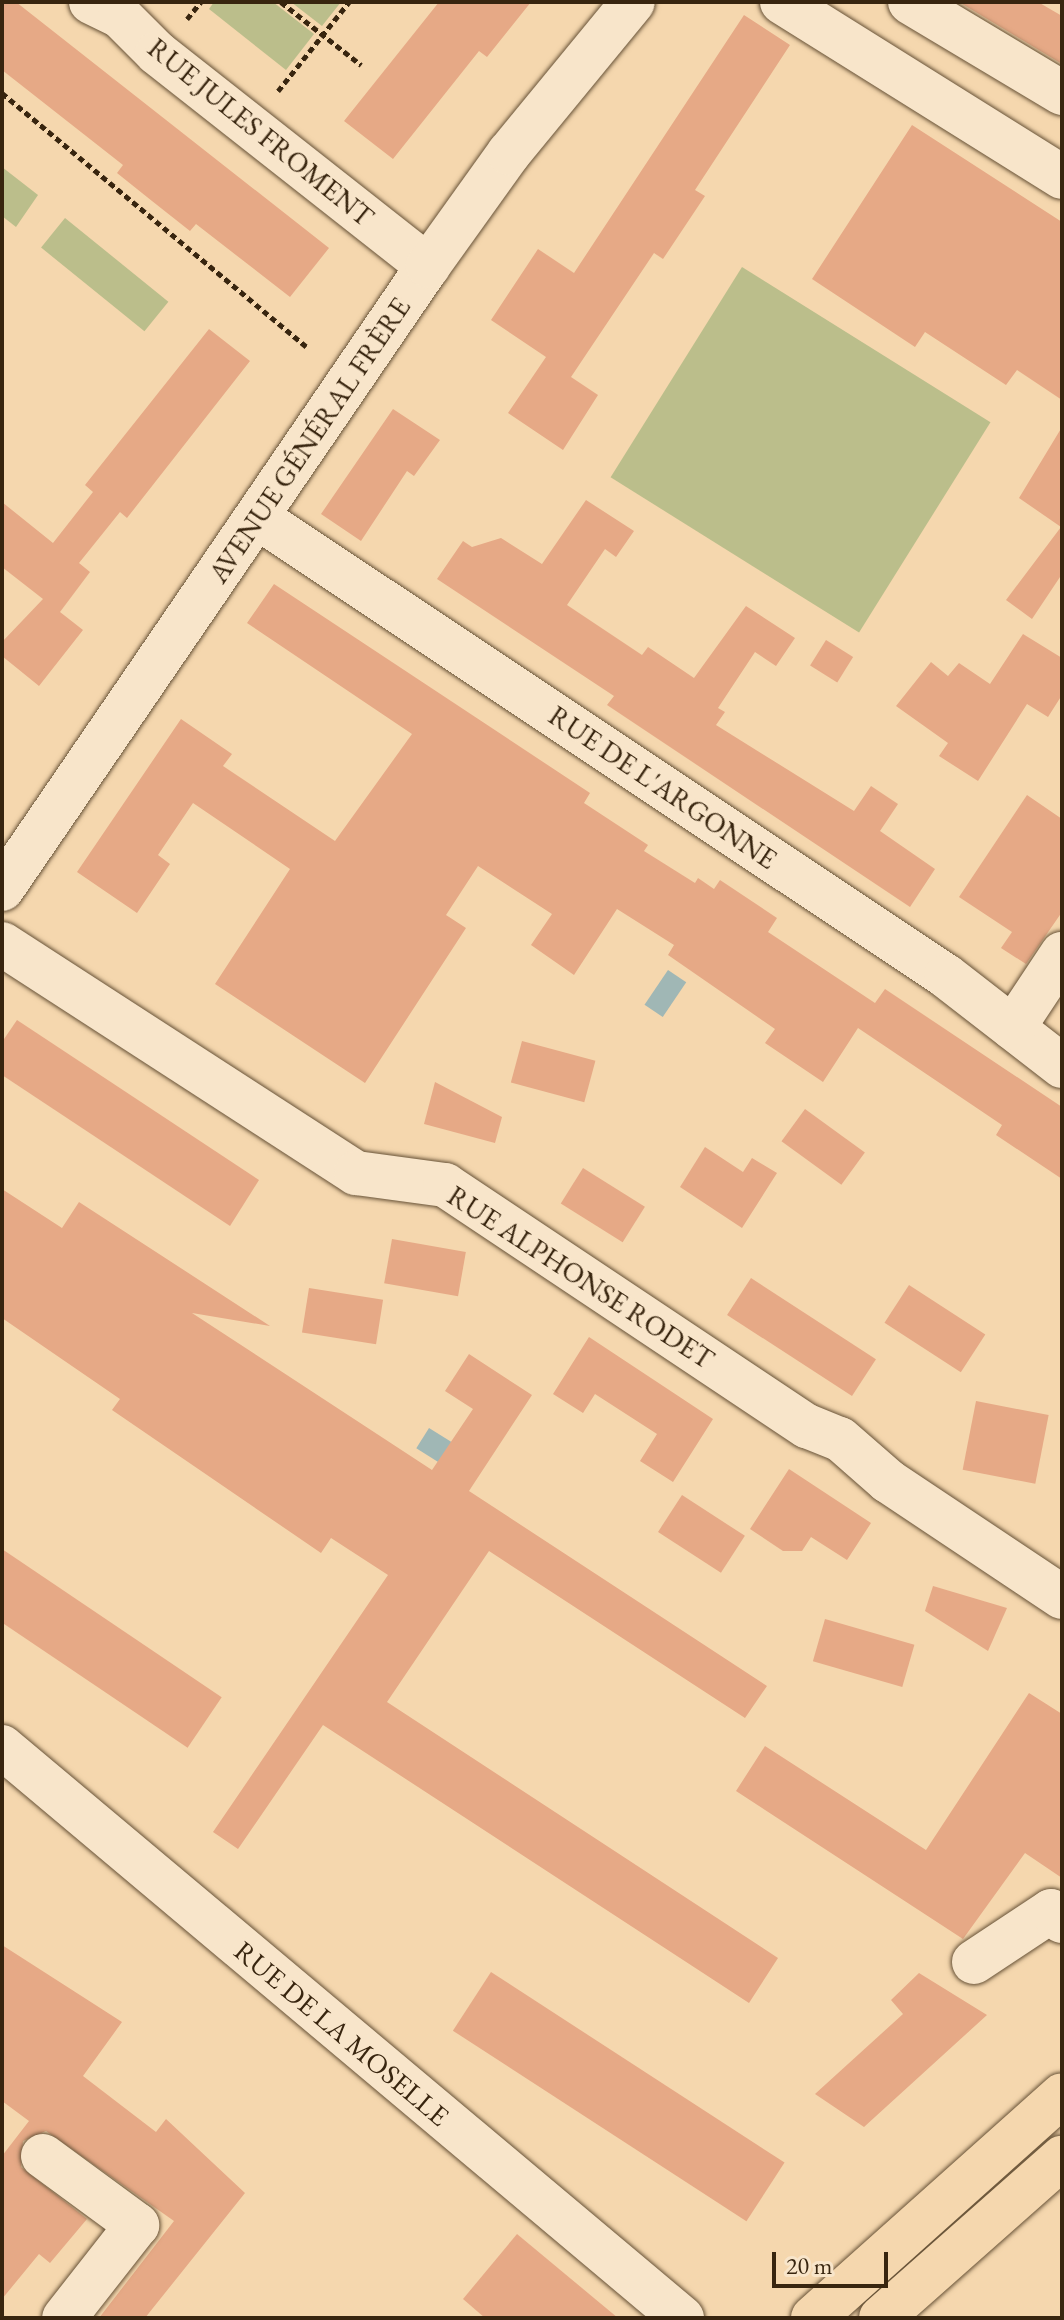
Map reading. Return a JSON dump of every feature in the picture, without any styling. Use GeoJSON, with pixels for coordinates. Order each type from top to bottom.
{"type":"FeatureCollection","features":[{"type":"Feature","properties":{"kind":"main road"},"geometry":{"type":"LineString","coordinates":[[813,2318],[1062,2095]]}},
{"type":"Feature","properties":{"kind":"main road"},"geometry":{"type":"LineString","coordinates":[[881,2318],[1062,2158]]}},
{"type":"Feature","properties":{"kind":"street","name":"RUE JULES FROMENT"},"geometry":{"type":"LineString","coordinates":[[91,2],[120,16],[157,53],[428,266]]}},
{"type":"Feature","properties":{"kind":"street","name":"AVENUE GÉNÉRAL FRÈRE"},"geometry":{"type":"LineString","coordinates":[[2,889],[428,266],[509,153],[633,2]]}},
{"type":"Feature","properties":{"kind":"street"},"geometry":{"type":"LineString","coordinates":[[782,2],[1062,177]]}},
{"type":"Feature","properties":{"kind":"street"},"geometry":{"type":"LineString","coordinates":[[910,2],[1062,93]]}},
{"type":"Feature","properties":{"kind":"street","name":"RUE DE L'ARGONNE"},"geometry":{"type":"LineString","coordinates":[[257,517],[933,967],[1062,1066]]}},
{"type":"Feature","properties":{"kind":"street","name":"RUE ALPHONSE RODET"},"geometry":{"type":"LineString","coordinates":[[2,944],[356,1173],[445,1185],[807,1426],[840,1439],[888,1481],[1062,1597]]}},
{"type":"Feature","properties":{"kind":"street"},"geometry":{"type":"LineString","coordinates":[[1013,1028],[1062,954]]}},
{"type":"Feature","properties":{"kind":"street","name":"RUE DE LA MOSELLE"},"geometry":{"type":"LineString","coordinates":[[2,1747],[682,2318]]}},
{"type":"Feature","properties":{"kind":"street"},"geometry":{"type":"LineString","coordinates":[[974,1962],[1051,1911],[1062,1921]]}},
{"type":"Feature","properties":{"kind":"street"},"geometry":{"type":"LineString","coordinates":[[43,2156],[137,2225],[64,2318]]}},
{"type":"Feature","properties":{"kind":"path"},"geometry":{"type":"LineString","coordinates":[[187,19],[201,2]]}},
{"type":"Feature","properties":{"kind":"path"},"geometry":{"type":"LineString","coordinates":[[281,2],[361,65]]}},
{"type":"Feature","properties":{"kind":"path"},"geometry":{"type":"LineString","coordinates":[[278,91],[349,2]]}},
{"type":"Feature","properties":{"kind":"path"},"geometry":{"type":"LineString","coordinates":[[2,93],[306,346]]}},
{"type":"Feature","properties":{"kind":"green space"},"geometry":{"type":"Polygon","coordinates":[[[214,2],[273,2],[314,34],[286,70],[209,9],[214,2]]]}},
{"type":"Feature","properties":{"kind":"green space"},"geometry":{"type":"Polygon","coordinates":[[[291,2],[341,2],[322,26],[291,2]]]}},
{"type":"Feature","properties":{"kind":"green space"},"geometry":{"type":"Polygon","coordinates":[[[2,167],[38,195],[16,227],[2,216],[2,167]]]}},
{"type":"Feature","properties":{"kind":"green space"},"geometry":{"type":"Polygon","coordinates":[[[65,218],[168,302],[144,331],[41,248],[65,218]]]}},
{"type":"Feature","properties":{"kind":"green space"},"geometry":{"type":"Polygon","coordinates":[[[742,267],[990,422],[859,633],[611,477],[742,267]]]}},
{"type":"Feature","properties":{"kind":"water"},"geometry":{"type":"Polygon","coordinates":[[[668,970],[686,982],[663,1017],[645,1005],[668,970]]]}},
{"type":"Feature","properties":{"kind":"water"},"geometry":{"type":"Polygon","coordinates":[[[429,1428],[467,1452],[454,1472],[416,1448],[429,1428]]]}},
{"type":"Feature","properties":{"kind":"building"},"geometry":{"type":"Polygon","coordinates":[[[2,2],[16,2],[329,248],[290,297],[196,224],[190,231],[117,173],[123,165],[2,70],[2,2]]]}},
{"type":"Feature","properties":{"kind":"building"},"geometry":{"type":"Polygon","coordinates":[[[439,2],[531,2],[487,57],[479,51],[393,159],[344,121],[439,2]]]}},
{"type":"Feature","properties":{"kind":"building"},"geometry":{"type":"Polygon","coordinates":[[[959,2],[1038,2],[1062,16],[1062,64],[959,2]]]}},
{"type":"Feature","properties":{"kind":"building"},"geometry":{"type":"Polygon","coordinates":[[[744,15],[790,45],[695,190],[705,196],[663,259],[654,253],[571,377],[598,395],[563,450],[508,413],[546,357],[491,320],[538,249],[574,273],[744,15]]]}},
{"type":"Feature","properties":{"kind":"building"},"geometry":{"type":"Polygon","coordinates":[[[912,125],[1062,222],[1062,400],[1017,370],[1006,385],[925,332],[915,347],[812,279],[912,125]]]}},
{"type":"Feature","properties":{"kind":"building"},"geometry":{"type":"Polygon","coordinates":[[[209,329],[250,361],[127,518],[120,512],[79,563],[90,572],[60,612],[83,630],[39,686],[2,656],[2,642],[43,599],[2,567],[2,502],[53,543],[93,492],[85,485],[209,329]]]}},
{"type":"Feature","properties":{"kind":"building"},"geometry":{"type":"Polygon","coordinates":[[[393,409],[440,440],[414,476],[407,471],[361,541],[321,514],[393,409]]]}},
{"type":"Feature","properties":{"kind":"building"},"geometry":{"type":"Polygon","coordinates":[[[1062,427],[1062,574],[1032,619],[1006,600],[1061,527],[1019,498],[1062,427]]]}},
{"type":"Feature","properties":{"kind":"building"},"geometry":{"type":"Polygon","coordinates":[[[586,500],[634,531],[616,557],[605,549],[567,605],[642,655],[648,647],[694,678],[746,606],[795,638],[776,666],[755,652],[718,708],[725,712],[716,725],[854,811],[871,786],[898,804],[880,831],[935,869],[910,907],[607,705],[614,696],[437,579],[463,541],[472,547],[501,538],[542,564],[586,500]]]}},
{"type":"Feature","properties":{"kind":"building"},"geometry":{"type":"Polygon","coordinates":[[[274,584],[590,793],[584,803],[648,845],[644,851],[695,883],[698,878],[714,889],[720,880],[777,918],[768,932],[875,1003],[885,989],[1062,1107],[1062,1179],[996,1135],[1002,1125],[858,1028],[823,1082],[765,1043],[775,1029],[668,955],[674,945],[617,909],[574,975],[531,945],[552,914],[478,866],[446,915],[466,928],[365,1083],[215,984],[290,869],[193,803],[158,855],[170,864],[137,913],[77,872],[181,719],[232,754],[223,766],[335,841],[412,734],[247,623],[274,584]]]}},
{"type":"Feature","properties":{"kind":"building"},"geometry":{"type":"Polygon","coordinates":[[[1023,634],[1062,658],[1062,695],[1048,717],[1027,704],[978,781],[939,756],[948,743],[896,706],[931,662],[948,676],[959,663],[990,684],[1023,634]]]}},
{"type":"Feature","properties":{"kind":"building"},"geometry":{"type":"Polygon","coordinates":[[[826,640],[853,657],[837,682],[810,665],[826,640]]]}},
{"type":"Feature","properties":{"kind":"building"},"geometry":{"type":"Polygon","coordinates":[[[1027,795],[1062,819],[1062,912],[1026,964],[1001,948],[1012,932],[959,897],[1027,795]]]}},
{"type":"Feature","properties":{"kind":"building"},"geometry":{"type":"Polygon","coordinates":[[[17,1020],[259,1180],[230,1226],[2,1075],[2,1042],[17,1020]]]}},
{"type":"Feature","properties":{"kind":"building"},"geometry":{"type":"Polygon","coordinates":[[[522,1041],[595,1061],[584,1102],[511,1083],[522,1041]]]}},
{"type":"Feature","properties":{"kind":"building"},"geometry":{"type":"Polygon","coordinates":[[[435,1082],[502,1117],[495,1143],[424,1124],[435,1082]]]}},
{"type":"Feature","properties":{"kind":"building"},"geometry":{"type":"Polygon","coordinates":[[[805,1109],[865,1152],[841,1185],[781,1141],[805,1109]]]}},
{"type":"Feature","properties":{"kind":"building"},"geometry":{"type":"Polygon","coordinates":[[[705,1147],[743,1172],[752,1158],[777,1173],[742,1228],[680,1187],[705,1147]]]}},
{"type":"Feature","properties":{"kind":"building"},"geometry":{"type":"Polygon","coordinates":[[[583,1168],[645,1207],[623,1242],[561,1204],[583,1168]]]}},
{"type":"Feature","properties":{"kind":"building"},"geometry":{"type":"Polygon","coordinates":[[[2,1189],[62,1228],[79,1202],[270,1326],[192,1313],[432,1470],[473,1409],[445,1391],[469,1354],[532,1395],[469,1491],[767,1686],[745,1718],[489,1551],[387,1702],[778,1958],[749,2003],[323,1725],[238,1849],[213,1832],[388,1575],[331,1538],[321,1553],[112,1410],[120,1399],[2,1318],[2,1189]]]}},
{"type":"Feature","properties":{"kind":"building"},"geometry":{"type":"Polygon","coordinates":[[[392,1239],[466,1252],[458,1296],[384,1283],[392,1239]]]}},
{"type":"Feature","properties":{"kind":"building"},"geometry":{"type":"Polygon","coordinates":[[[751,1278],[876,1359],[852,1396],[727,1315],[751,1278]]]}},
{"type":"Feature","properties":{"kind":"building"},"geometry":{"type":"Polygon","coordinates":[[[909,1285],[985,1335],[961,1372],[884,1323],[909,1285]]]}},
{"type":"Feature","properties":{"kind":"building"},"geometry":{"type":"Polygon","coordinates":[[[309,1288],[383,1300],[376,1344],[302,1332],[309,1288]]]}},
{"type":"Feature","properties":{"kind":"building"},"geometry":{"type":"Polygon","coordinates":[[[589,1337],[713,1419],[673,1482],[640,1461],[657,1434],[595,1394],[583,1413],[553,1394],[589,1337]]]}},
{"type":"Feature","properties":{"kind":"building"},"geometry":{"type":"Polygon","coordinates":[[[976,1401],[1049,1415],[1035,1484],[963,1470],[976,1401]]]}},
{"type":"Feature","properties":{"kind":"building"},"geometry":{"type":"Polygon","coordinates":[[[789,1469],[871,1523],[847,1560],[811,1537],[802,1551],[783,1551],[750,1529],[789,1469]]]}},
{"type":"Feature","properties":{"kind":"building"},"geometry":{"type":"Polygon","coordinates":[[[682,1495],[745,1536],[721,1573],[658,1532],[682,1495]]]}},
{"type":"Feature","properties":{"kind":"building"},"geometry":{"type":"Polygon","coordinates":[[[2,1549],[222,1697],[188,1748],[2,1623],[2,1549]]]}},
{"type":"Feature","properties":{"kind":"building"},"geometry":{"type":"Polygon","coordinates":[[[933,1586],[1007,1608],[988,1651],[925,1611],[933,1586]]]}},
{"type":"Feature","properties":{"kind":"building"},"geometry":{"type":"Polygon","coordinates":[[[825,1619],[914,1645],[902,1687],[813,1661],[825,1619]]]}},
{"type":"Feature","properties":{"kind":"building"},"geometry":{"type":"Polygon","coordinates":[[[1029,1693],[1062,1714],[1062,1878],[1025,1853],[963,1939],[736,1791],[765,1746],[926,1850],[1029,1693]]]}},
{"type":"Feature","properties":{"kind":"building"},"geometry":{"type":"Polygon","coordinates":[[[2,1945],[122,2022],[83,2076],[156,2132],[166,2119],[245,2193],[145,2318],[99,2318],[174,2221],[46,2131],[23,2141],[21,2167],[87,2219],[50,2263],[39,2254],[2,2299],[2,2156],[29,2121],[2,2101],[2,1945]]]}},
{"type":"Feature","properties":{"kind":"building"},"geometry":{"type":"Polygon","coordinates":[[[491,1972],[785,2163],[746,2221],[453,2031],[491,1972]]]}},
{"type":"Feature","properties":{"kind":"building"},"geometry":{"type":"Polygon","coordinates":[[[919,1973],[987,2015],[864,2127],[815,2094],[903,2014],[891,2000],[919,1973]]]}},
{"type":"Feature","properties":{"kind":"building"},"geometry":{"type":"Polygon","coordinates":[[[517,2234],[618,2318],[485,2318],[463,2299],[517,2234]]]}}]}
